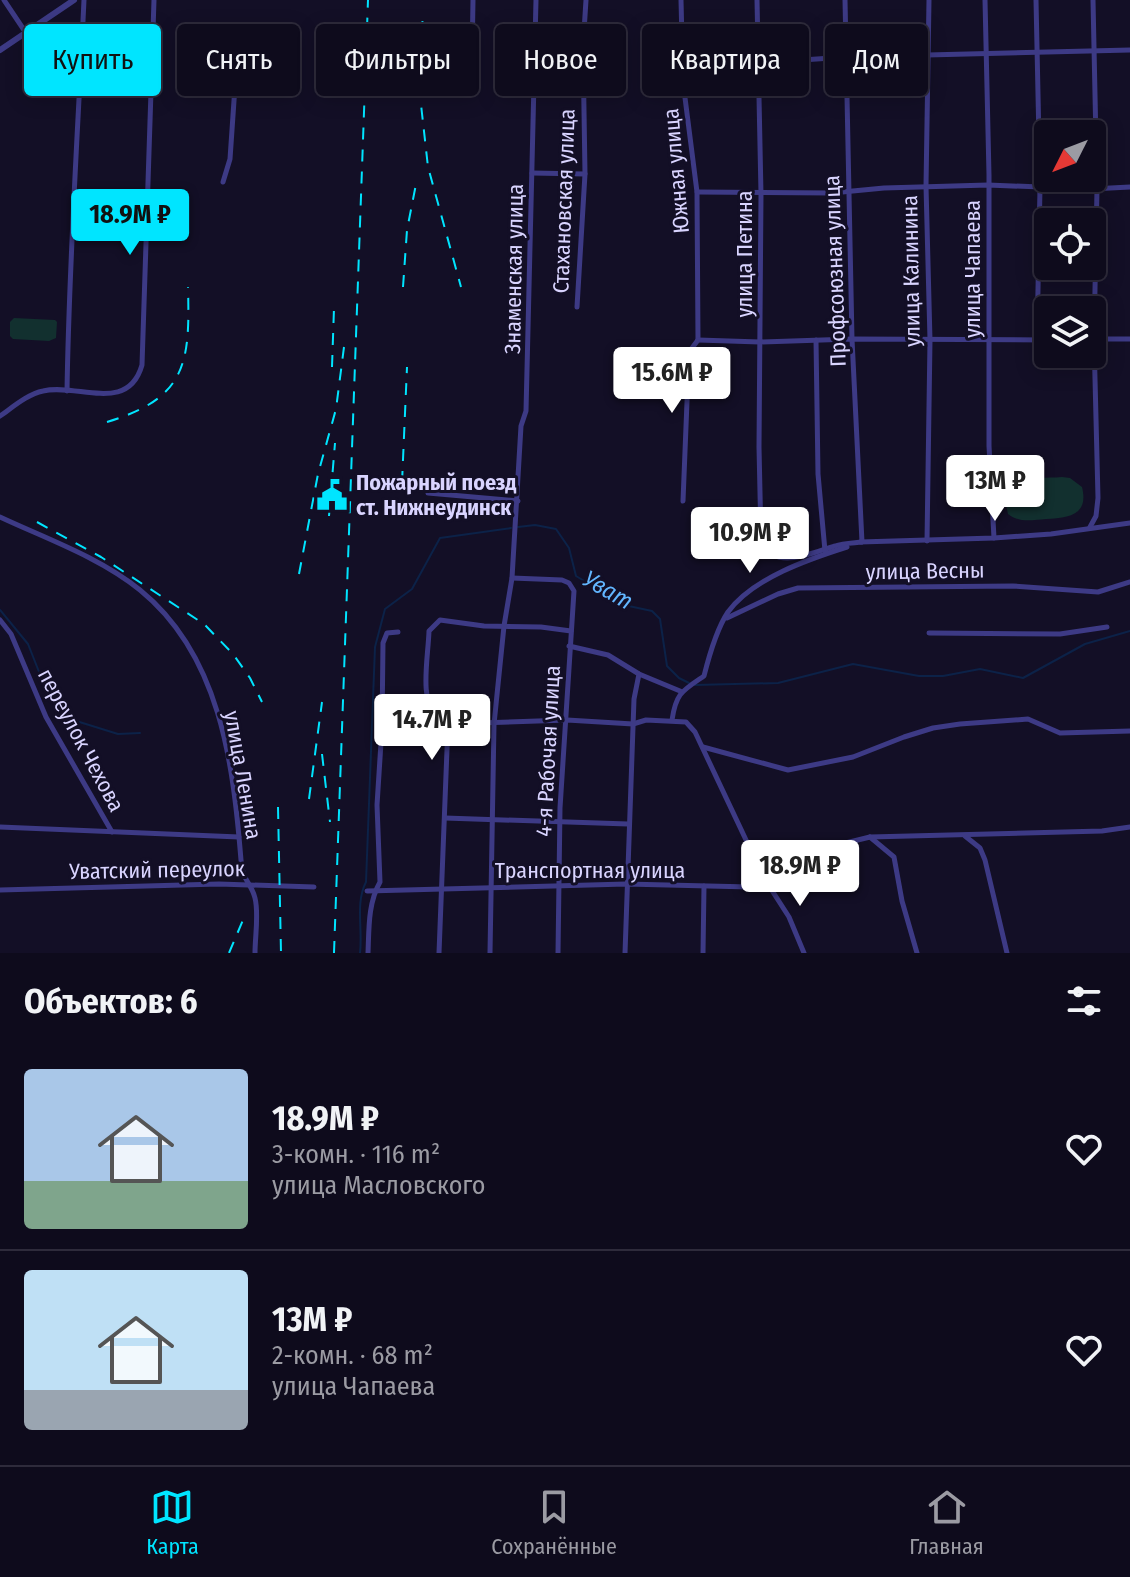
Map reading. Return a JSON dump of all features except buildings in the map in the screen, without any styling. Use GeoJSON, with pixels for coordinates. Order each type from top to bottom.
{"type":"FeatureCollection","features":[{"type":"Feature","properties":{"kind":"street"},"geometry":{"type":"LineString","coordinates":[[4,0],[24,30]]}},
{"type":"Feature","properties":{"kind":"street"},"geometry":{"type":"LineString","coordinates":[[39,24],[74,0]]}},
{"type":"Feature","properties":{"kind":"street"},"geometry":{"type":"LineString","coordinates":[[67,391],[68,309],[84,0]]}},
{"type":"Feature","properties":{"kind":"street"},"geometry":{"type":"LineString","coordinates":[[0,416],[42,391],[111,393],[123,390],[138,377],[142,365],[154,0]]}},
{"type":"Feature","properties":{"kind":"street"},"geometry":{"type":"LineString","coordinates":[[473,0],[473,24]]}},
{"type":"Feature","properties":{"kind":"street","name":"Знаменская улица"},"geometry":{"type":"LineString","coordinates":[[490,953],[494,724],[512,578],[521,426],[527,397],[536,0]]}},
{"type":"Feature","properties":{"kind":"street","name":"Стахановская улица"},"geometry":{"type":"LineString","coordinates":[[577,307],[585,174],[583,47],[586,0]]}},
{"type":"Feature","properties":{"kind":"street","name":"Южная улица"},"geometry":{"type":"LineString","coordinates":[[681,0],[683,82],[697,192],[698,340],[689,352],[683,501]]}},
{"type":"Feature","properties":{"kind":"street","name":"улица Петина"},"geometry":{"type":"LineString","coordinates":[[757,0],[757,24]]}},
{"type":"Feature","properties":{"kind":"street","name":"Профсоюзная улица"},"geometry":{"type":"LineString","coordinates":[[845,0],[845,24]]}},
{"type":"Feature","properties":{"kind":"street","name":"улица Калинина"},"geometry":{"type":"LineString","coordinates":[[928,56],[929,0]]}},
{"type":"Feature","properties":{"kind":"street","name":"улица Чапаева"},"geometry":{"type":"LineString","coordinates":[[985,0],[989,446],[994,538]]}},
{"type":"Feature","properties":{"kind":"street"},"geometry":{"type":"LineString","coordinates":[[1036,0],[1038,120]]}},
{"type":"Feature","properties":{"kind":"street"},"geometry":{"type":"LineString","coordinates":[[1093,0],[1095,120]]}},
{"type":"Feature","properties":{"kind":"street"},"geometry":{"type":"LineString","coordinates":[[0,50],[24,34]]}},
{"type":"Feature","properties":{"kind":"street"},"geometry":{"type":"LineString","coordinates":[[928,56],[1130,50]]}},
{"type":"Feature","properties":{"kind":"street"},"geometry":{"type":"LineString","coordinates":[[223,182],[230,159],[234,96]]}},
{"type":"Feature","properties":{"kind":"street","name":"улица Петина"},"geometry":{"type":"LineString","coordinates":[[759,96],[760,526],[764,546],[772,556],[779,558],[862,542]]}},
{"type":"Feature","properties":{"kind":"street","name":"Профсоюзная улица"},"geometry":{"type":"LineString","coordinates":[[847,96],[852,339],[862,542]]}},
{"type":"Feature","properties":{"kind":"street","name":"улица Калинина"},"geometry":{"type":"LineString","coordinates":[[927,96],[930,340],[927,541]]}},
{"type":"Feature","properties":{"kind":"street"},"geometry":{"type":"LineString","coordinates":[[532,173],[585,174]]}},
{"type":"Feature","properties":{"kind":"street"},"geometry":{"type":"LineString","coordinates":[[697,192],[849,192],[988,185],[1034,188]]}},
{"type":"Feature","properties":{"kind":"street"},"geometry":{"type":"LineString","coordinates":[[1106,188],[1130,187]]}},
{"type":"Feature","properties":{"kind":"street"},"geometry":{"type":"LineString","coordinates":[[1038,296],[1040,192]]}},
{"type":"Feature","properties":{"kind":"street"},"geometry":{"type":"LineString","coordinates":[[1094,296],[1097,192]]}},
{"type":"Feature","properties":{"kind":"street"},"geometry":{"type":"LineString","coordinates":[[1106,339],[1130,339]]}},
{"type":"Feature","properties":{"kind":"street"},"geometry":{"type":"LineString","coordinates":[[698,340],[1034,340]]}},
{"type":"Feature","properties":{"kind":"street"},"geometry":{"type":"LineString","coordinates":[[816,340],[818,474],[825,551]]}},
{"type":"Feature","properties":{"kind":"street"},"geometry":{"type":"LineString","coordinates":[[1090,527],[1096,516],[1098,498],[1094,368]]}},
{"type":"Feature","properties":{"kind":"street"},"geometry":{"type":"LineString","coordinates":[[428,493],[518,501]]}},
{"type":"Feature","properties":{"kind":"street","name":"улица Ленина"},"geometry":{"type":"LineString","coordinates":[[0,517],[118,575],[158,606],[185,637],[201,665],[215,703],[230,766],[242,876],[255,897],[255,953]]}},
{"type":"Feature","properties":{"kind":"street"},"geometry":{"type":"LineString","coordinates":[[672,720],[674,703],[680,691],[704,676],[729,611],[772,577],[795,564],[862,542],[1051,534],[1130,523]]}},
{"type":"Feature","properties":{"kind":"street","name":"4-я Рабочая улица"},"geometry":{"type":"LineString","coordinates":[[512,578],[550,579],[569,583],[574,591],[560,821],[558,953]]}},
{"type":"Feature","properties":{"kind":"street","name":"улица Весны"},"geometry":{"type":"LineString","coordinates":[[725,619],[798,588],[1013,586],[1098,592],[1130,582]]}},
{"type":"Feature","properties":{"kind":"street","name":"переулок Чехова"},"geometry":{"type":"LineString","coordinates":[[0,620],[11,634],[46,717],[112,832]]}},
{"type":"Feature","properties":{"kind":"street"},"geometry":{"type":"LineString","coordinates":[[571,631],[440,620],[429,631],[426,694],[431,713],[437,722],[448,724],[567,720],[633,724],[646,720],[686,722],[703,747],[764,878],[789,917],[804,953]]}},
{"type":"Feature","properties":{"kind":"street"},"geometry":{"type":"LineString","coordinates":[[929,633],[1060,634],[1107,627]]}},
{"type":"Feature","properties":{"kind":"street"},"geometry":{"type":"LineString","coordinates":[[368,953],[375,891],[380,882],[377,805],[383,643],[387,633],[398,632]]}},
{"type":"Feature","properties":{"kind":"street"},"geometry":{"type":"LineString","coordinates":[[569,646],[608,655],[639,674],[680,691]]}},
{"type":"Feature","properties":{"kind":"street"},"geometry":{"type":"LineString","coordinates":[[625,953],[634,699],[639,674]]}},
{"type":"Feature","properties":{"kind":"street"},"geometry":{"type":"LineString","coordinates":[[703,747],[788,770],[853,757],[933,728],[1003,719],[1028,719],[1060,733],[1130,731]]}},
{"type":"Feature","properties":{"kind":"street"},"geometry":{"type":"LineString","coordinates":[[439,953],[448,724]]}},
{"type":"Feature","properties":{"kind":"street"},"geometry":{"type":"LineString","coordinates":[[445,818],[628,824]]}},
{"type":"Feature","properties":{"kind":"street"},"geometry":{"type":"LineString","coordinates":[[0,827],[239,837]]}},
{"type":"Feature","properties":{"kind":"street","name":"Транспортная улица"},"geometry":{"type":"LineString","coordinates":[[367,891],[626,884],[750,887],[821,849],[870,837],[1102,831],[1130,827]]}},
{"type":"Feature","properties":{"kind":"street"},"geometry":{"type":"LineString","coordinates":[[964,836],[980,848],[985,860],[1007,953]]}},
{"type":"Feature","properties":{"kind":"street"},"geometry":{"type":"LineString","coordinates":[[870,837],[894,857],[902,901],[917,953]]}},
{"type":"Feature","properties":{"kind":"street","name":"Уватский переулок"},"geometry":{"type":"LineString","coordinates":[[0,890],[247,884],[314,887]]}},
{"type":"Feature","properties":{"kind":"street"},"geometry":{"type":"LineString","coordinates":[[703,953],[704,886]]}},
{"type":"Feature","properties":{"kind":"green space"},"geometry":{"type":"Polygon","coordinates":[[[14,318],[55,320],[56,338],[49,341],[13,339],[10,336],[10,322],[14,318]]]}},
{"type":"Feature","properties":{"kind":"green space"},"geometry":{"type":"Polygon","coordinates":[[[1070,478],[1082,487],[1083,504],[1075,513],[1062,518],[1031,520],[1017,519],[1008,514],[1004,496],[1014,484],[1029,479],[1070,478]]]}},
{"type":"Feature","properties":{"kind":"waterway","name":"Уват"},"geometry":{"type":"LineString","coordinates":[[518,527],[535,525],[556,529],[569,548],[576,576],[624,605],[652,611],[660,619],[667,666],[689,683]]}},
{"type":"Feature","properties":{"kind":"waterway","name":"Уват"},"geometry":{"type":"LineString","coordinates":[[360,953],[360,908],[366,882],[375,647],[385,609],[412,589],[440,538],[511,528]]}},
{"type":"Feature","properties":{"kind":"waterway"},"geometry":{"type":"LineString","coordinates":[[0,610],[28,644],[47,692],[73,720],[118,734],[140,733]]}},
{"type":"Feature","properties":{"kind":"waterway","name":"Уват"},"geometry":{"type":"LineString","coordinates":[[695,685],[778,683],[853,664],[919,676],[943,676],[980,669],[1023,678],[1085,644],[1130,631]]}},
{"type":"Feature","properties":{"kind":"railway"},"geometry":{"type":"LineString","coordinates":[[334,953],[368,0]]}},
{"type":"Feature","properties":{"kind":"railway"},"geometry":{"type":"LineString","coordinates":[[422,24],[423,15]]}},
{"type":"Feature","properties":{"kind":"railway"},"geometry":{"type":"LineString","coordinates":[[420,96],[428,167],[461,287]]}},
{"type":"Feature","properties":{"kind":"railway"},"geometry":{"type":"LineString","coordinates":[[403,287],[407,230],[416,184]]}},
{"type":"Feature","properties":{"kind":"railway"},"geometry":{"type":"LineString","coordinates":[[107,422],[154,401],[168,389],[178,374],[187,337],[188,287]]}},
{"type":"Feature","properties":{"kind":"railway"},"geometry":{"type":"LineString","coordinates":[[332,367],[334,308]]}},
{"type":"Feature","properties":{"kind":"railway"},"geometry":{"type":"LineString","coordinates":[[299,574],[318,474],[336,409],[344,347]]}},
{"type":"Feature","properties":{"kind":"railway"},"geometry":{"type":"LineString","coordinates":[[402,483],[407,367]]}},
{"type":"Feature","properties":{"kind":"railway"},"geometry":{"type":"LineString","coordinates":[[329,516],[335,443]]}},
{"type":"Feature","properties":{"kind":"railway"},"geometry":{"type":"LineString","coordinates":[[37,522],[101,557],[204,624],[233,654],[262,702]]}},
{"type":"Feature","properties":{"kind":"railway"},"geometry":{"type":"LineString","coordinates":[[309,799],[322,702]]}},
{"type":"Feature","properties":{"kind":"railway"},"geometry":{"type":"LineString","coordinates":[[322,754],[330,822]]}},
{"type":"Feature","properties":{"kind":"railway"},"geometry":{"type":"LineString","coordinates":[[278,807],[281,953]]}},
{"type":"Feature","properties":{"kind":"railway"},"geometry":{"type":"LineString","coordinates":[[229,953],[246,913]]}},
{"type":"Feature","properties":{"kind":"place","name":"Пожарный поезд ст. Нижнеудинск"},"geometry":{"type":"Point","coordinates":[332,495]}}]}
